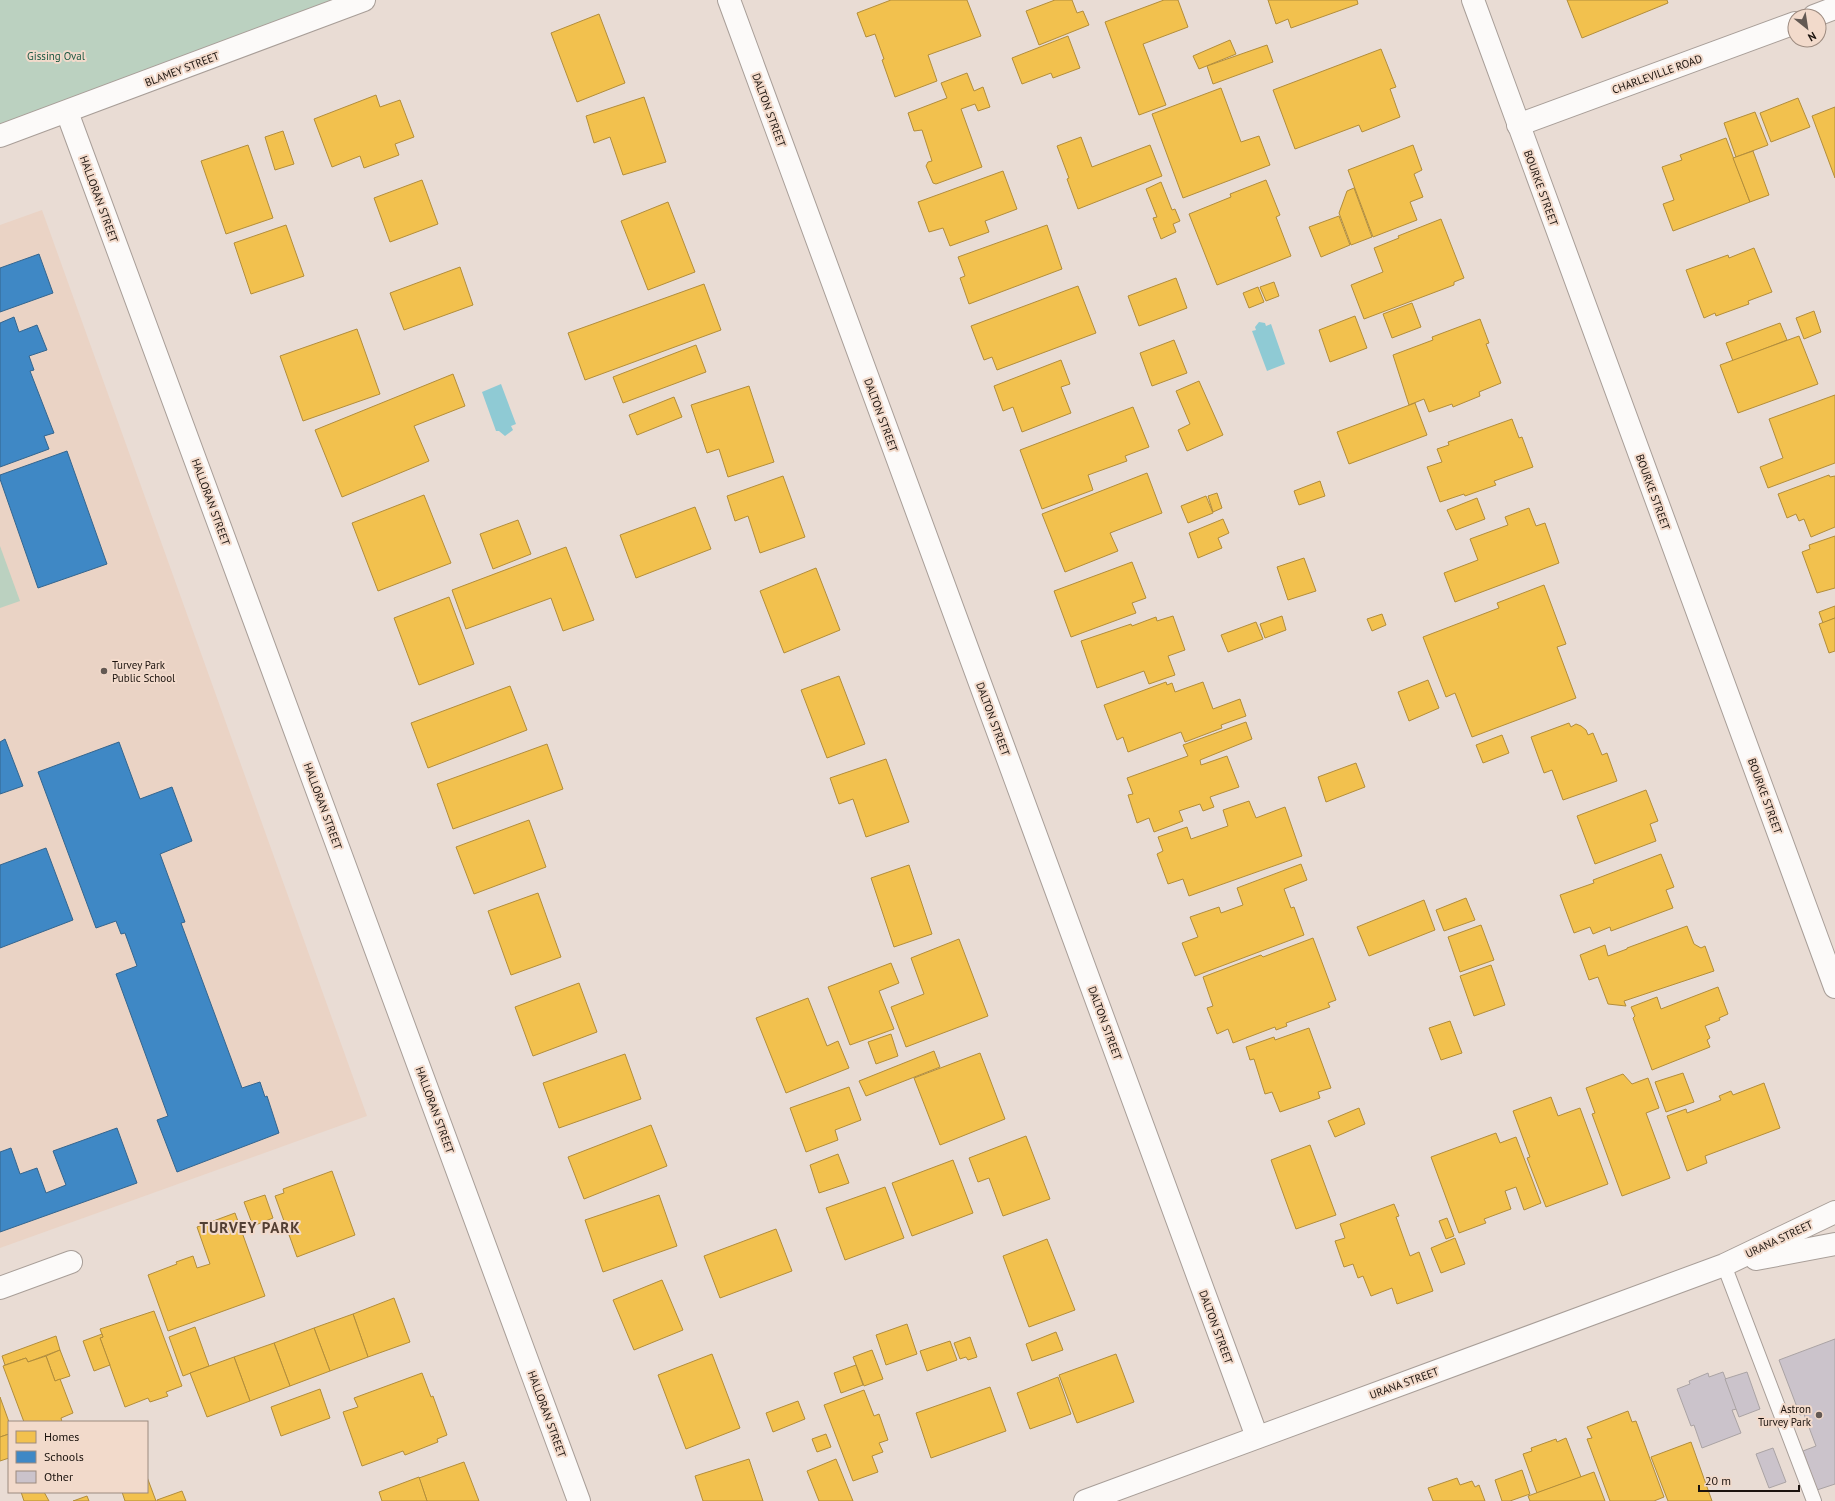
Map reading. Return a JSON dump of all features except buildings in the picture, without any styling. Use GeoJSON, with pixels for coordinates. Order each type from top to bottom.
{"type":"FeatureCollection","features":[{"type":"Feature","properties":{"kind":"street","name":"BLAMEY STREET"},"geometry":{"type":"LineString","coordinates":[[0,136],[364,0]]}},
{"type":"Feature","properties":{"kind":"street","name":"DALTON STREET"},"geometry":{"type":"LineString","coordinates":[[729,0],[1257,1437]]}},
{"type":"Feature","properties":{"kind":"street","name":"BOURKE STREET"},"geometry":{"type":"LineString","coordinates":[[1473,0],[1835,985]]}},
{"type":"Feature","properties":{"kind":"street","name":"CHARLEVILLE ROAD"},"geometry":{"type":"LineString","coordinates":[[1518,125],[1787,26]]}},
{"type":"Feature","properties":{"kind":"street","name":"HALLORAN STREET"},"geometry":{"type":"LineString","coordinates":[[67,112],[579,1501]]}},
{"type":"Feature","properties":{"kind":"street","name":"URANA STREET"},"geometry":{"type":"LineString","coordinates":[[1086,1501],[1724,1265],[1835,1212]]}},
{"type":"Feature","properties":{"kind":"street","name":"URANA STREET"},"geometry":{"type":"LineString","coordinates":[[1724,1265],[1835,1244]]}},
{"type":"Feature","properties":{"kind":"street"},"geometry":{"type":"LineString","coordinates":[[0,1288],[71,1262]]}},
{"type":"Feature","properties":{"kind":"lane"},"geometry":{"type":"LineString","coordinates":[[1724,1265],[1814,1501]]}},
{"type":"Feature","properties":{"kind":"shaded area","name":"Turvey Park Public School"},"geometry":{"type":"Polygon","coordinates":[[[42,210],[367,1116],[0,1248],[0,225],[42,210]]]}},
{"type":"Feature","properties":{"kind":"green space","name":"Gissing Oval"},"geometry":{"type":"Polygon","coordinates":[[[0,0],[364,0],[0,136],[0,0]]]}},
{"type":"Feature","properties":{"kind":"green space"},"geometry":{"type":"Polygon","coordinates":[[[0,546],[20,601],[0,608],[0,546]]]}},
{"type":"Feature","properties":{"kind":"water"},"geometry":{"type":"Polygon","coordinates":[[[1259,322],[1265,323],[1266,326],[1271,324],[1285,364],[1267,371],[1252,331],[1256,330],[1255,327],[1259,322]]]}},
{"type":"Feature","properties":{"kind":"water"},"geometry":{"type":"Polygon","coordinates":[[[501,384],[516,424],[511,426],[513,430],[505,436],[499,431],[496,431],[482,392],[501,384]]]}},
{"type":"Feature","properties":{"kind":"place","name":"Turvey Park Public School"},"geometry":{"type":"Point","coordinates":[104,671]}},
{"type":"Feature","properties":{"kind":"place","name":"Astron Turvey Park"},"geometry":{"type":"Point","coordinates":[1819,1415]}},
{"type":"Feature","properties":{"kind":"district","name":"TURVEY PARK"},"geometry":{"type":"Point","coordinates":[250,1228]}}]}
